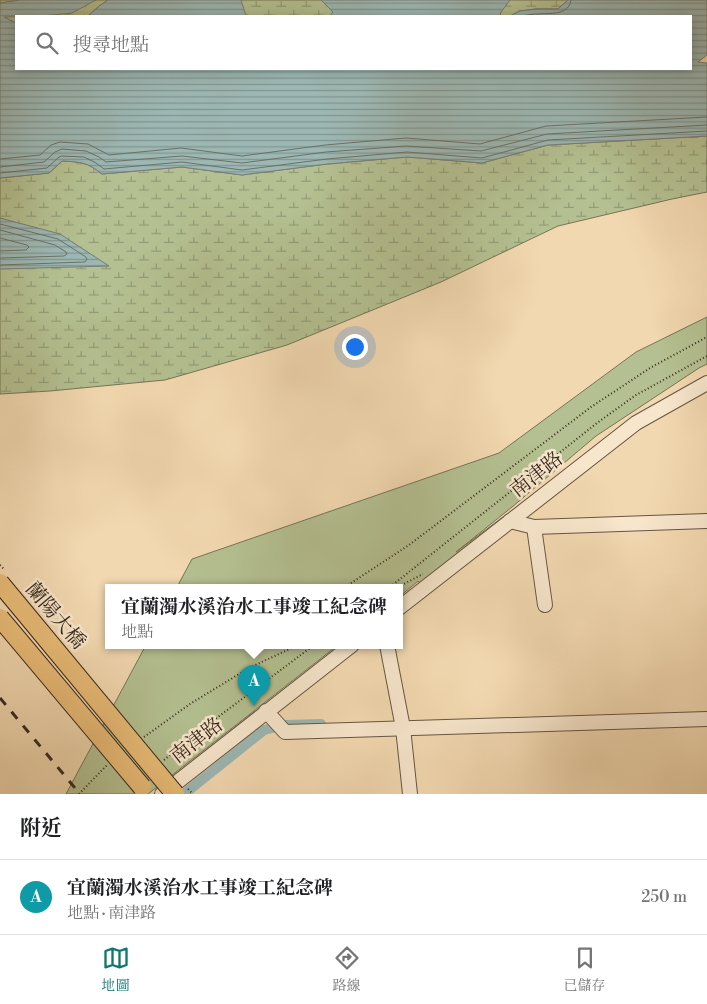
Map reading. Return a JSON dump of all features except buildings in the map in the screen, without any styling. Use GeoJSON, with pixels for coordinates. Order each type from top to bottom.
{"type":"FeatureCollection","features":[{"type":"Feature","properties":{"kind":"main road","name":"蘭陽大橋"},"geometry":{"type":"LineString","coordinates":[[0,583],[159,764],[175,794]]}},
{"type":"Feature","properties":{"kind":"main road"},"geometry":{"type":"LineString","coordinates":[[0,618],[142,787]]}},
{"type":"Feature","properties":{"kind":"street","name":"南津路"},"geometry":{"type":"LineString","coordinates":[[403,605],[636,423],[707,383]]}},
{"type":"Feature","properties":{"kind":"street"},"geometry":{"type":"LineString","coordinates":[[510,522],[534,527],[707,521]]}},
{"type":"Feature","properties":{"kind":"street"},"geometry":{"type":"LineString","coordinates":[[534,527],[546,605]]}},
{"type":"Feature","properties":{"kind":"street","name":"南津路"},"geometry":{"type":"LineString","coordinates":[[162,794],[275,721],[348,649]]}},
{"type":"Feature","properties":{"kind":"street"},"geometry":{"type":"LineString","coordinates":[[388,649],[402,723],[410,794]]}},
{"type":"Feature","properties":{"kind":"street"},"geometry":{"type":"LineString","coordinates":[[275,721],[284,732],[402,723],[707,719]]}},
{"type":"Feature","properties":{"kind":"path"},"geometry":{"type":"LineString","coordinates":[[349,584],[409,544],[591,407],[650,368],[707,337]]}},
{"type":"Feature","properties":{"kind":"path"},"geometry":{"type":"LineString","coordinates":[[394,584],[597,423],[636,395],[707,356]]}},
{"type":"Feature","properties":{"kind":"path"},"geometry":{"type":"LineString","coordinates":[[141,739],[190,704],[249,668],[289,649]]}},
{"type":"Feature","properties":{"kind":"path"},"geometry":{"type":"LineString","coordinates":[[159,764],[202,729],[309,649]]}},
{"type":"Feature","properties":{"kind":"path"},"geometry":{"type":"LineString","coordinates":[[79,794],[113,760]]}},
{"type":"Feature","properties":{"kind":"green space"},"geometry":{"type":"Polygon","coordinates":[[[0,0],[108,0],[89,15],[15,15],[15,23],[0,16],[0,0]]]}},
{"type":"Feature","properties":{"kind":"green space"},"geometry":{"type":"Polygon","coordinates":[[[198,0],[408,0],[397,15],[176,15],[198,0]]]}},
{"type":"Feature","properties":{"kind":"green space"},"geometry":{"type":"Polygon","coordinates":[[[444,0],[568,0],[558,9],[520,11],[512,15],[423,15],[444,0]]]}},
{"type":"Feature","properties":{"kind":"green space"},"geometry":{"type":"Polygon","coordinates":[[[707,136],[707,192],[558,226],[441,282],[287,345],[165,380],[0,394],[0,178],[49,173],[62,161],[84,163],[102,174],[182,167],[242,175],[327,164],[407,157],[482,163],[548,145],[707,136]]]}},
{"type":"Feature","properties":{"kind":"green space"},"geometry":{"type":"Polygon","coordinates":[[[707,317],[707,364],[596,436],[456,552],[507,514],[510,520],[422,586],[418,581],[403,594],[403,584],[179,584],[192,559],[499,453],[636,352],[707,317]]]}},
{"type":"Feature","properties":{"kind":"green space"},"geometry":{"type":"Polygon","coordinates":[[[144,649],[333,649],[148,794],[66,794],[144,649]]]}},
{"type":"Feature","properties":{"kind":"water"},"geometry":{"type":"Polygon","coordinates":[[[20,0],[96,0],[72,13],[4,17],[15,22],[15,70],[692,70],[692,15],[512,15],[520,11],[558,9],[568,0],[707,0],[707,55],[698,62],[707,63],[707,136],[548,145],[482,163],[407,157],[327,164],[242,175],[182,167],[102,174],[84,163],[62,161],[49,173],[0,178],[0,3],[20,0]]]}},
{"type":"Feature","properties":{"kind":"water"},"geometry":{"type":"Polygon","coordinates":[[[108,0],[241,0],[246,15],[89,15],[108,0]]]}},
{"type":"Feature","properties":{"kind":"water"},"geometry":{"type":"Polygon","coordinates":[[[321,0],[510,0],[500,15],[331,15],[333,12],[321,0]]]}},
{"type":"Feature","properties":{"kind":"water"},"geometry":{"type":"Polygon","coordinates":[[[0,218],[60,234],[109,266],[0,269],[0,218]]]}},
{"type":"Feature","properties":{"kind":"waterway"},"geometry":{"type":"LineString","coordinates":[[184,794],[264,730],[285,725],[321,724]]}},
{"type":"Feature","properties":{"kind":"railway"},"geometry":{"type":"LineString","coordinates":[[0,698],[80,794]]}},
{"type":"Feature","properties":{"kind":"place","name":"宜蘭濁水溪治水工事竣工紀念碑"},"geometry":{"type":"Point","coordinates":[254,706]}}]}
